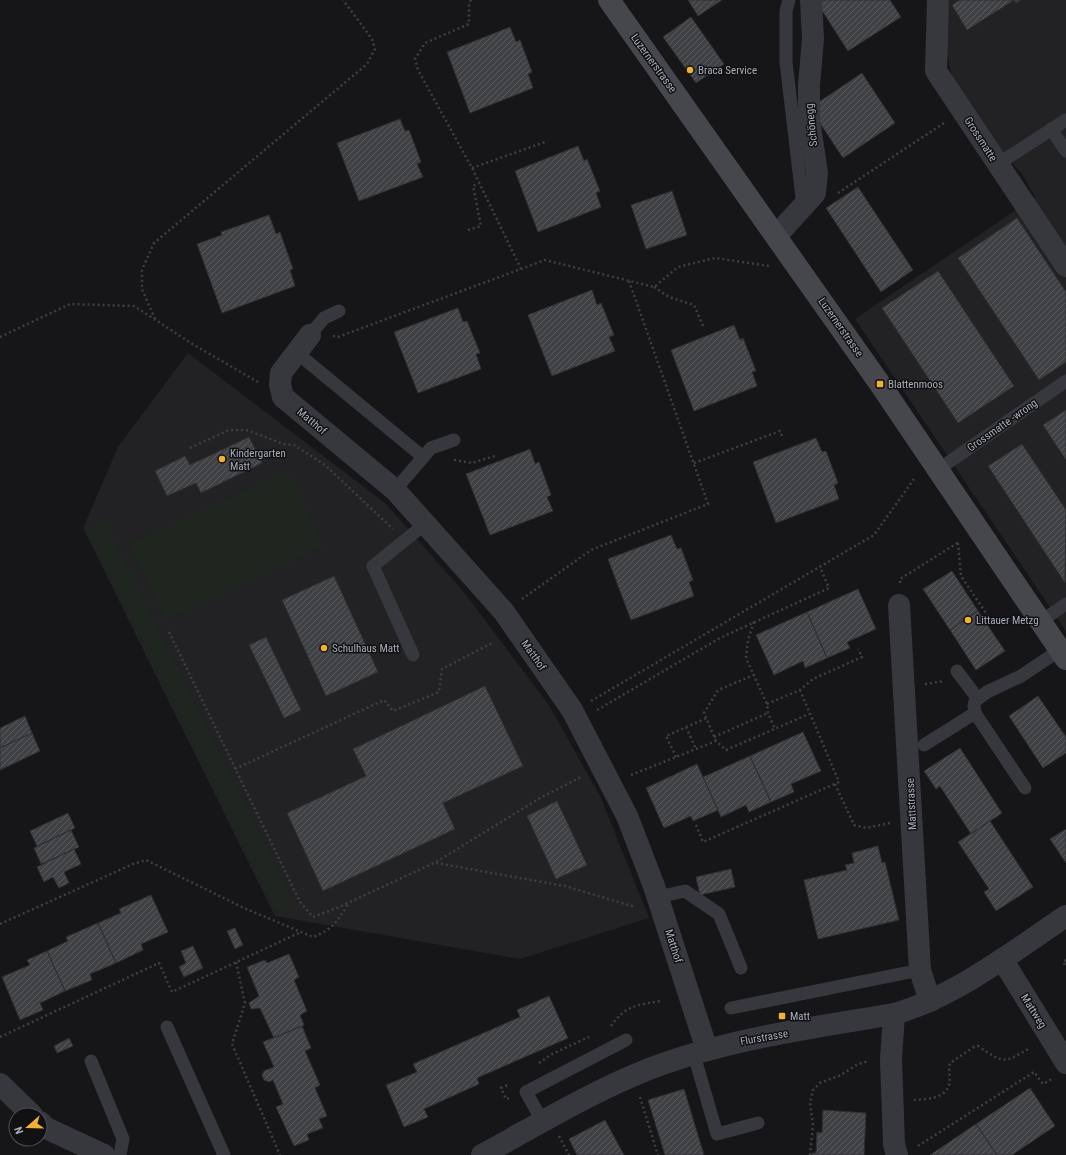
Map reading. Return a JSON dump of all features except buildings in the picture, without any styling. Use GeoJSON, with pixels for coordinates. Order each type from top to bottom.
{"type":"FeatureCollection","features":[{"type":"Feature","properties":{"kind":"main road","name":"Luzernerstrasse"},"geometry":{"type":"LineString","coordinates":[[609,0],[777,235],[938,469],[1063,655]]}},
{"type":"Feature","properties":{"kind":"street","name":"Schönegg"},"geometry":{"type":"LineString","coordinates":[[809,200],[817,173],[808,119],[813,39],[811,0]]}},
{"type":"Feature","properties":{"kind":"street","name":"Grossmatte"},"geometry":{"type":"LineString","coordinates":[[938,0],[936,70],[1066,266]]}},
{"type":"Feature","properties":{"kind":"street"},"geometry":{"type":"LineString","coordinates":[[777,235],[809,200]]}},
{"type":"Feature","properties":{"kind":"street"},"geometry":{"type":"LineString","coordinates":[[283,397],[280,385],[281,373],[310,335]]}},
{"type":"Feature","properties":{"kind":"street","name":"Matthof"},"geometry":{"type":"LineString","coordinates":[[283,397],[395,490],[504,612],[572,710],[627,816],[658,897],[701,1052]]}},
{"type":"Feature","properties":{"kind":"street","name":"Mattstrasse"},"geometry":{"type":"LineString","coordinates":[[899,605],[920,970],[930,1001]]}},
{"type":"Feature","properties":{"kind":"street","name":"Flurstrasse"},"geometry":{"type":"LineString","coordinates":[[482,1155],[613,1085],[650,1069],[741,1040],[894,1014],[930,1001],[1002,959],[1066,916]]}},
{"type":"Feature","properties":{"kind":"street","name":"Mattweg"},"geometry":{"type":"LineString","coordinates":[[1002,959],[1061,1070]]}},
{"type":"Feature","properties":{"kind":"street"},"geometry":{"type":"LineString","coordinates":[[894,1014],[891,1059],[894,1144],[897,1155]]}},
{"type":"Feature","properties":{"kind":"street"},"geometry":{"type":"LineString","coordinates":[[1,1087],[23,1107]]}},
{"type":"Feature","properties":{"kind":"street"},"geometry":{"type":"LineString","coordinates":[[48,1129],[104,1155]]}},
{"type":"Feature","properties":{"kind":"lane"},"geometry":{"type":"LineString","coordinates":[[789,0],[786,11],[786,62],[809,200]]}},
{"type":"Feature","properties":{"kind":"lane"},"geometry":{"type":"LineString","coordinates":[[998,164],[1066,120]]}},
{"type":"Feature","properties":{"kind":"lane"},"geometry":{"type":"LineString","coordinates":[[1051,129],[1066,151]]}},
{"type":"Feature","properties":{"kind":"lane"},"geometry":{"type":"LineString","coordinates":[[310,335],[324,318],[339,311]]}},
{"type":"Feature","properties":{"kind":"lane"},"geometry":{"type":"LineString","coordinates":[[296,352],[422,457]]}},
{"type":"Feature","properties":{"kind":"lane","name":"Grossmatte -wrong"},"geometry":{"type":"LineString","coordinates":[[938,469],[1066,381]]}},
{"type":"Feature","properties":{"kind":"lane"},"geometry":{"type":"LineString","coordinates":[[395,490],[431,448],[454,440]]}},
{"type":"Feature","properties":{"kind":"lane"},"geometry":{"type":"LineString","coordinates":[[413,655],[373,566],[406,541],[425,524]]}},
{"type":"Feature","properties":{"kind":"lane"},"geometry":{"type":"LineString","coordinates":[[1041,621],[1066,604]]}},
{"type":"Feature","properties":{"kind":"lane"},"geometry":{"type":"LineString","coordinates":[[1025,788],[975,712],[974,706],[987,692],[1063,655]]}},
{"type":"Feature","properties":{"kind":"lane"},"geometry":{"type":"LineString","coordinates":[[957,671],[978,700]]}},
{"type":"Feature","properties":{"kind":"lane"},"geometry":{"type":"LineString","coordinates":[[924,745],[975,712]]}},
{"type":"Feature","properties":{"kind":"lane"},"geometry":{"type":"LineString","coordinates":[[658,897],[685,891],[719,914],[741,968]]}},
{"type":"Feature","properties":{"kind":"lane"},"geometry":{"type":"LineString","coordinates":[[731,1008],[920,970]]}},
{"type":"Feature","properties":{"kind":"lane"},"geometry":{"type":"LineString","coordinates":[[167,1027],[224,1155]]}},
{"type":"Feature","properties":{"kind":"lane"},"geometry":{"type":"LineString","coordinates":[[543,1122],[526,1092],[626,1040]]}},
{"type":"Feature","properties":{"kind":"lane"},"geometry":{"type":"LineString","coordinates":[[701,1052],[717,1134],[758,1123]]}},
{"type":"Feature","properties":{"kind":"lane"},"geometry":{"type":"LineString","coordinates":[[91,1061],[123,1139],[120,1155]]}},
{"type":"Feature","properties":{"kind":"path"},"geometry":{"type":"LineString","coordinates":[[155,319],[142,289],[142,270],[154,243],[367,64],[375,49],[372,39],[342,0]]}},
{"type":"Feature","properties":{"kind":"path"},"geometry":{"type":"LineString","coordinates":[[470,0],[469,24],[425,43],[415,59],[418,70],[472,168],[521,269]]}},
{"type":"Feature","properties":{"kind":"path"},"geometry":{"type":"LineString","coordinates":[[809,200],[835,196],[962,111]]}},
{"type":"Feature","properties":{"kind":"path"},"geometry":{"type":"LineString","coordinates":[[472,168],[545,142]]}},
{"type":"Feature","properties":{"kind":"path"},"geometry":{"type":"LineString","coordinates":[[468,230],[481,226],[473,186],[479,183]]}},
{"type":"Feature","properties":{"kind":"path"},"geometry":{"type":"LineString","coordinates":[[654,287],[678,267],[715,258],[772,267],[790,254]]}},
{"type":"Feature","properties":{"kind":"path"},"geometry":{"type":"LineString","coordinates":[[310,335],[338,336],[545,260],[654,287],[669,297],[694,305],[703,326]]}},
{"type":"Feature","properties":{"kind":"path"},"geometry":{"type":"LineString","coordinates":[[515,604],[591,550],[708,504],[629,281]]}},
{"type":"Feature","properties":{"kind":"path"},"geometry":{"type":"LineString","coordinates":[[0,337],[70,304],[134,306],[194,345],[283,397]]}},
{"type":"Feature","properties":{"kind":"path"},"geometry":{"type":"LineString","coordinates":[[190,448],[229,430],[246,430],[284,444],[294,445],[325,465],[406,541]]}},
{"type":"Feature","properties":{"kind":"path"},"geometry":{"type":"LineString","coordinates":[[694,463],[780,431],[783,439]]}},
{"type":"Feature","properties":{"kind":"path"},"geometry":{"type":"LineString","coordinates":[[451,460],[472,463],[495,456]]}},
{"type":"Feature","properties":{"kind":"path"},"geometry":{"type":"LineString","coordinates":[[584,705],[874,535],[914,479]]}},
{"type":"Feature","properties":{"kind":"path"},"geometry":{"type":"LineString","coordinates":[[899,605],[900,579],[961,541]]}},
{"type":"Feature","properties":{"kind":"path"},"geometry":{"type":"LineString","coordinates":[[958,543],[961,576],[992,622],[1014,620]]}},
{"type":"Feature","properties":{"kind":"path"},"geometry":{"type":"LineString","coordinates":[[596,710],[720,638],[754,621],[829,588],[820,567]]}},
{"type":"Feature","properties":{"kind":"path"},"geometry":{"type":"LineString","coordinates":[[754,621],[748,640],[746,658],[767,704],[768,713],[775,729]]}},
{"type":"Feature","properties":{"kind":"path"},"geometry":{"type":"LineString","coordinates":[[169,632],[300,902],[313,917],[348,903],[436,862],[540,798],[601,766]]}},
{"type":"Feature","properties":{"kind":"path"},"geometry":{"type":"LineString","coordinates":[[235,769],[384,700],[392,711],[439,692],[442,670],[494,642]]}},
{"type":"Feature","properties":{"kind":"path"},"geometry":{"type":"LineString","coordinates":[[767,704],[800,690],[813,679],[862,657],[858,649]]}},
{"type":"Feature","properties":{"kind":"path"},"geometry":{"type":"LineString","coordinates":[[904,690],[920,685],[942,682],[957,671]]}},
{"type":"Feature","properties":{"kind":"path"},"geometry":{"type":"LineString","coordinates":[[754,675],[718,690],[704,713],[716,741],[726,750],[809,714]]}},
{"type":"Feature","properties":{"kind":"path"},"geometry":{"type":"LineString","coordinates":[[696,825],[703,842],[839,782],[800,690]]}},
{"type":"Feature","properties":{"kind":"path"},"geometry":{"type":"LineString","coordinates":[[714,736],[768,713]]}},
{"type":"Feature","properties":{"kind":"path"},"geometry":{"type":"LineString","coordinates":[[676,757],[666,736],[707,718]]}},
{"type":"Feature","properties":{"kind":"path"},"geometry":{"type":"LineString","coordinates":[[686,727],[696,750]]}},
{"type":"Feature","properties":{"kind":"path"},"geometry":{"type":"LineString","coordinates":[[624,778],[662,761],[696,750],[716,741]]}},
{"type":"Feature","properties":{"kind":"path"},"geometry":{"type":"LineString","coordinates":[[835,784],[854,824],[866,828],[912,819]]}},
{"type":"Feature","properties":{"kind":"path"},"geometry":{"type":"LineString","coordinates":[[0,924],[133,864],[146,860],[244,908],[313,937],[322,934],[337,922],[348,903]]}},
{"type":"Feature","properties":{"kind":"path"},"geometry":{"type":"LineString","coordinates":[[436,862],[565,886],[635,907]]}},
{"type":"Feature","properties":{"kind":"path"},"geometry":{"type":"LineString","coordinates":[[0,1037],[160,963],[172,992],[301,932]]}},
{"type":"Feature","properties":{"kind":"path"},"geometry":{"type":"LineString","coordinates":[[1066,960],[1063,962],[1066,967]]}},
{"type":"Feature","properties":{"kind":"path"},"geometry":{"type":"LineString","coordinates":[[236,962],[245,1003],[232,1044],[280,1155]]}},
{"type":"Feature","properties":{"kind":"path"},"geometry":{"type":"LineString","coordinates":[[604,1030],[611,1027],[620,1014],[626,1010],[661,1001]]}},
{"type":"Feature","properties":{"kind":"path"},"geometry":{"type":"LineString","coordinates":[[534,1067],[552,1054],[591,1036]]}},
{"type":"Feature","properties":{"kind":"path"},"geometry":{"type":"LineString","coordinates":[[912,1101],[935,1098],[946,1092],[950,1084],[948,1070],[950,1063],[974,1047],[978,1046],[1000,1061],[1008,1061],[1031,1048]]}},
{"type":"Feature","properties":{"kind":"path"},"geometry":{"type":"LineString","coordinates":[[810,1155],[813,1126],[810,1103],[813,1090],[820,1083],[841,1075],[858,1064],[873,1061]]}},
{"type":"Feature","properties":{"kind":"path"},"geometry":{"type":"LineString","coordinates":[[918,1146],[1034,1072],[1043,1084],[1061,1070]]}},
{"type":"Feature","properties":{"kind":"path"},"geometry":{"type":"LineString","coordinates":[[638,1091],[658,1155]]}},
{"type":"Feature","properties":{"kind":"path"},"geometry":{"type":"LineString","coordinates":[[562,1142],[569,1155]]}},
{"type":"Feature","properties":{"kind":"shaded area"},"geometry":{"type":"Polygon","coordinates":[[[945,0],[1066,0],[1066,631],[855,319],[1035,197],[1022,174],[1000,149],[952,77],[943,35],[945,0]]]}},
{"type":"Feature","properties":{"kind":"shaded area","name":"Schulhaus Matt"},"geometry":{"type":"Polygon","coordinates":[[[188,353],[385,503],[463,591],[549,705],[601,798],[649,918],[520,959],[275,916],[83,528],[118,447],[188,353]]]}},
{"type":"Feature","properties":{"kind":"shaded area"},"geometry":{"type":"Polygon","coordinates":[[[289,470],[324,546],[166,620],[130,544],[289,470]]]}},
{"type":"Feature","properties":{"kind":"shaded area"},"geometry":{"type":"Polygon","coordinates":[[[105,521],[294,905],[278,913],[88,529],[105,521]]]}},
{"type":"Feature","properties":{"kind":"place","name":"Braca Service"},"geometry":{"type":"Point","coordinates":[690,70]}},
{"type":"Feature","properties":{"kind":"place","name":"Blattenmoos"},"geometry":{"type":"Point","coordinates":[880,384]}},
{"type":"Feature","properties":{"kind":"place","name":"Kindergarten Matt"},"geometry":{"type":"Point","coordinates":[222,459]}},
{"type":"Feature","properties":{"kind":"place","name":"Littauer Metzg"},"geometry":{"type":"Point","coordinates":[968,620]}},
{"type":"Feature","properties":{"kind":"place","name":"Schulhaus Matt"},"geometry":{"type":"Point","coordinates":[324,648]}},
{"type":"Feature","properties":{"kind":"place","name":"Matt"},"geometry":{"type":"Point","coordinates":[782,1016]}}]}
